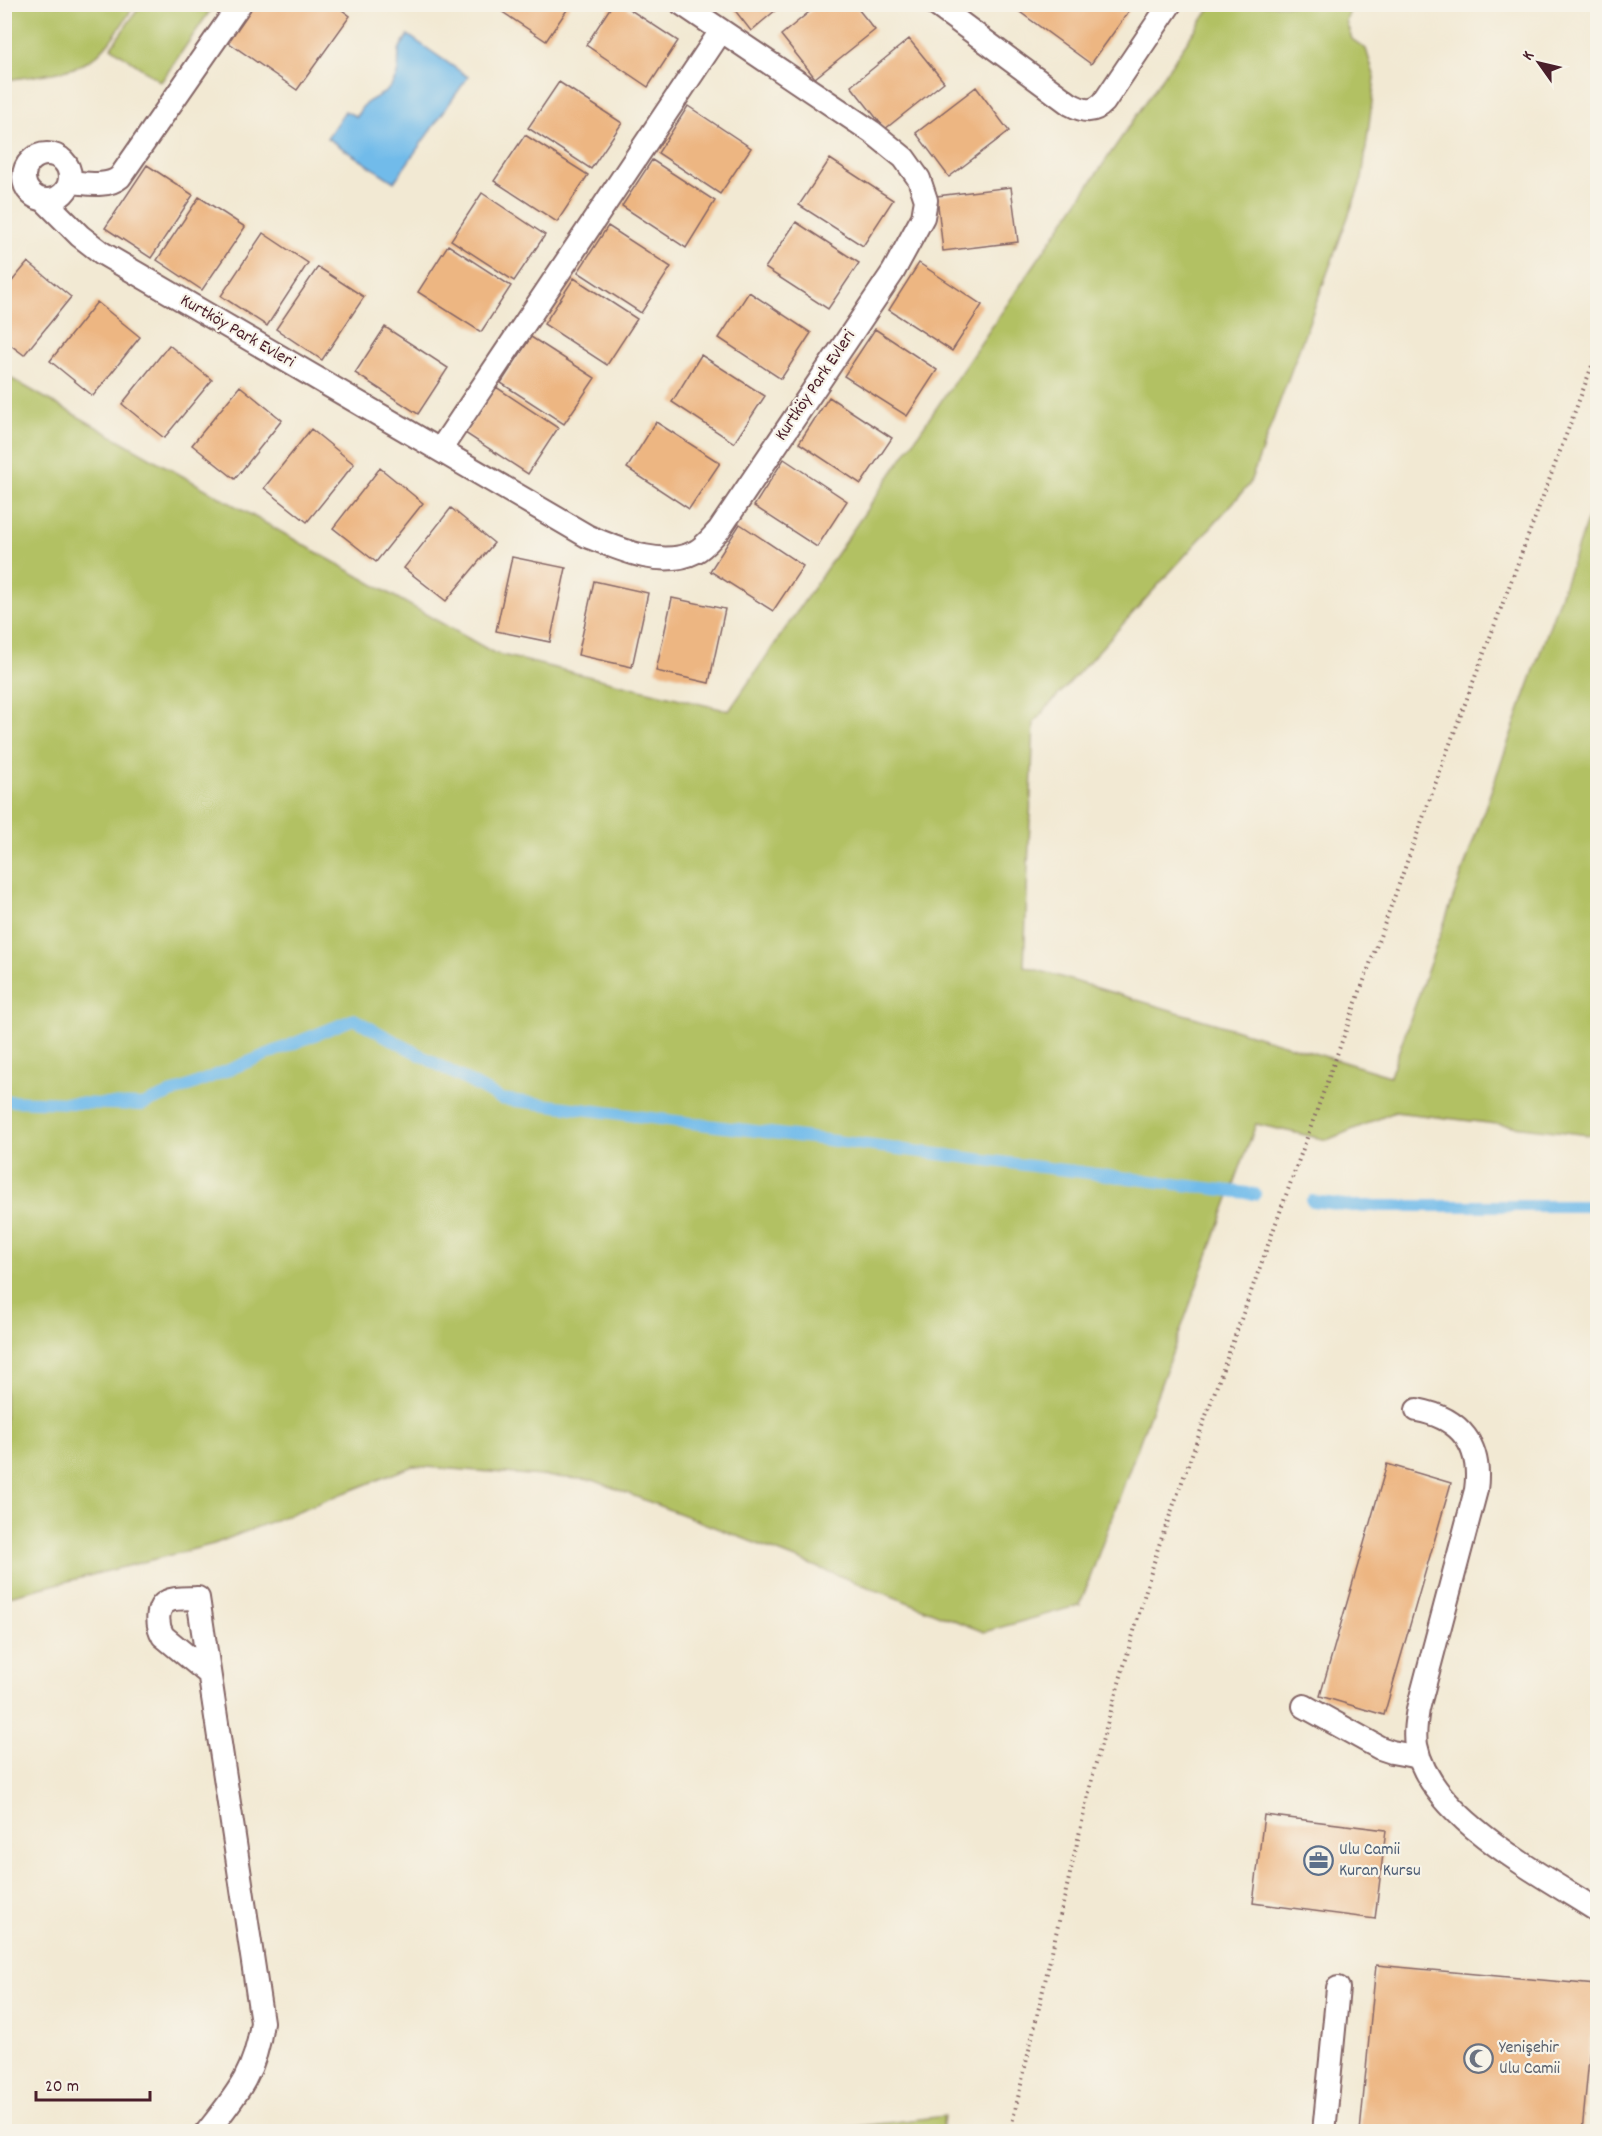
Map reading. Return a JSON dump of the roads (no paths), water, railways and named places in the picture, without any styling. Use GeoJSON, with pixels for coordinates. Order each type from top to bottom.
{"type":"FeatureCollection","features":[{"type":"Feature","properties":{"kind":"lane"},"geometry":{"type":"LineString","coordinates":[[70,182],[105,184],[120,177],[240,4]]}},
{"type":"Feature","properties":{"kind":"lane","name":"Kurtköy Park Evleri"},"geometry":{"type":"LineString","coordinates":[[4,183],[13,183],[36,195],[102,253],[587,536],[609,545],[655,557],[679,558],[698,551],[719,530],[893,272],[923,217],[926,200],[919,180],[904,158],[872,132],[682,4]]}},
{"type":"Feature","properties":{"kind":"lane"},"geometry":{"type":"LineString","coordinates":[[935,4],[1070,104],[1080,110],[1090,111],[1098,109],[1104,102],[1170,4]]}},
{"type":"Feature","properties":{"kind":"lane"},"geometry":{"type":"LineString","coordinates":[[440,450],[721,31]]}},
{"type":"Feature","properties":{"kind":"lane"},"geometry":{"type":"LineString","coordinates":[[43,154],[50,154],[64,160],[68,167],[70,182],[61,196],[36,195],[24,175],[26,168],[36,157],[43,154]]}},
{"type":"Feature","properties":{"kind":"lane"},"geometry":{"type":"LineString","coordinates":[[1417,1410],[1434,1413],[1450,1421],[1463,1433],[1472,1446],[1478,1475],[1418,1709],[1415,1726],[1419,1756],[1437,1790],[1453,1810],[1514,1857],[1598,1911]]}},
{"type":"Feature","properties":{"kind":"lane"},"geometry":{"type":"LineString","coordinates":[[207,2132],[244,2084],[260,2042],[262,2022],[209,1674]]}},
{"type":"Feature","properties":{"kind":"lane"},"geometry":{"type":"LineString","coordinates":[[1304,1706],[1380,1748],[1399,1754],[1419,1756]]}},
{"type":"Feature","properties":{"kind":"lane"},"geometry":{"type":"LineString","coordinates":[[1324,2132],[1338,1988]]}},
{"type":"Feature","properties":{"kind":"water"},"geometry":{"type":"Polygon","coordinates":[[[408,35],[468,77],[394,182],[327,138],[345,111],[357,117],[364,105],[385,92],[393,83],[397,75],[399,49],[408,35]]]}},
{"type":"Feature","properties":{"kind":"waterway"},"geometry":{"type":"LineString","coordinates":[[4,1101],[142,1105],[354,1019],[501,1099],[1255,1194]]}},
{"type":"Feature","properties":{"kind":"waterway"},"geometry":{"type":"LineString","coordinates":[[1312,1201],[1352,1206],[1598,1206]]}},
{"type":"Feature","properties":{"kind":"place","name":"Ulu Camii Kuran Kursu"},"geometry":{"type":"Point","coordinates":[1318,1860]}},
{"type":"Feature","properties":{"kind":"place","name":"Yenişehir Ulu Camii"},"geometry":{"type":"Point","coordinates":[1478,2058]}}]}
